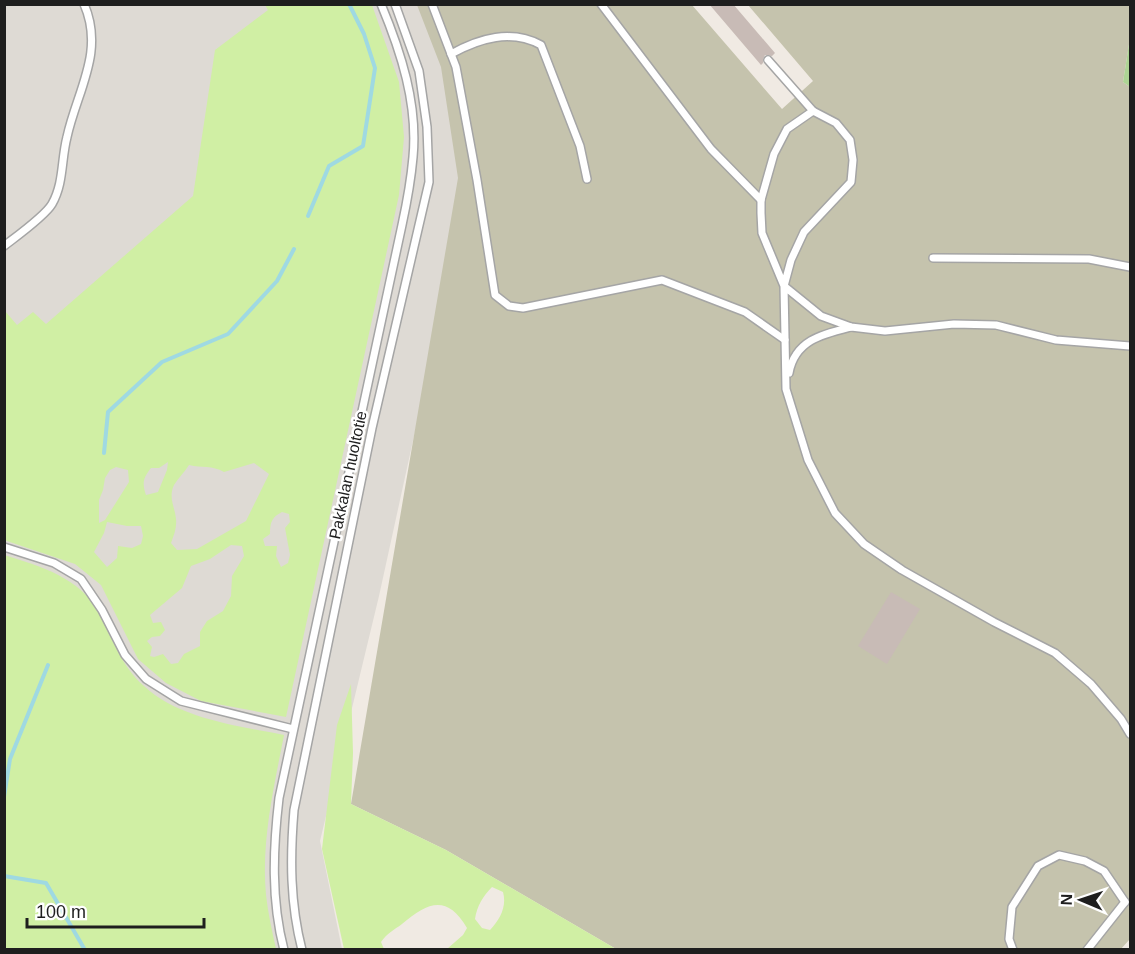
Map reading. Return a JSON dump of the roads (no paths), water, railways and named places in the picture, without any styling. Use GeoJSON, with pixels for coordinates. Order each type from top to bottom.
{"type":"FeatureCollection","features":[{"type":"Feature","properties":{"kind":"lane"},"geometry":{"type":"LineString","coordinates":[[4,246],[50,207],[60,190],[67,134],[87,75],[92,48],[92,24],[84,4]]}},
{"type":"Feature","properties":{"kind":"lane","name":"Pakkalan huoltotie"},"geometry":{"type":"LineString","coordinates":[[284,950],[276,906],[274,852],[279,798],[402,225],[412,166],[414,135],[410,99],[401,61],[381,4]]}},
{"type":"Feature","properties":{"kind":"lane"},"geometry":{"type":"LineString","coordinates":[[302,950],[294,919],[291,881],[294,810],[341,589],[372,428],[429,182],[427,127],[419,71],[395,4]]}},
{"type":"Feature","properties":{"kind":"lane"},"geometry":{"type":"LineString","coordinates":[[432,4],[456,67],[495,295],[509,306],[523,308],[663,280],[745,312],[785,340]]}},
{"type":"Feature","properties":{"kind":"lane"},"geometry":{"type":"LineString","coordinates":[[601,4],[711,149],[761,200]]}},
{"type":"Feature","properties":{"kind":"lane"},"geometry":{"type":"LineString","coordinates":[[451,54],[474,42],[504,37],[526,38],[541,45],[580,146],[587,179]]}},
{"type":"Feature","properties":{"kind":"lane"},"geometry":{"type":"LineString","coordinates":[[768,60],[813,111],[836,123],[850,140],[853,160],[850,182],[804,232],[791,260],[784,286],[786,389],[808,460],[835,513],[864,544],[902,570],[994,622],[1055,653],[1091,684],[1131,734]]}},
{"type":"Feature","properties":{"kind":"lane"},"geometry":{"type":"LineString","coordinates":[[813,111],[787,129],[774,154],[761,200],[762,232],[784,286],[821,316],[851,327],[885,331],[954,324],[996,325],[1056,340],[1131,346]]}},
{"type":"Feature","properties":{"kind":"lane"},"geometry":{"type":"LineString","coordinates":[[933,258],[1089,259],[1131,267]]}},
{"type":"Feature","properties":{"kind":"lane"},"geometry":{"type":"LineString","coordinates":[[786,389],[791,362],[803,345],[818,336],[851,327]]}},
{"type":"Feature","properties":{"kind":"lane"},"geometry":{"type":"LineString","coordinates":[[4,547],[54,563],[81,579],[102,610],[125,655],[146,680],[181,701],[293,729]]}},
{"type":"Feature","properties":{"kind":"lane"},"geometry":{"type":"LineString","coordinates":[[1013,950],[1009,939],[1012,907],[1038,866],[1059,855],[1085,861],[1104,871],[1128,902],[1087,950]]}},
{"type":"Feature","properties":{"kind":"waterway"},"geometry":{"type":"LineString","coordinates":[[308,216],[329,166],[363,146],[375,68],[364,34],[349,4]]}},
{"type":"Feature","properties":{"kind":"waterway"},"geometry":{"type":"LineString","coordinates":[[104,453],[108,412],[162,362],[228,334],[277,281],[294,249]]}},
{"type":"Feature","properties":{"kind":"waterway"},"geometry":{"type":"LineString","coordinates":[[4,797],[10,759],[48,665]]}},
{"type":"Feature","properties":{"kind":"waterway"},"geometry":{"type":"LineString","coordinates":[[4,876],[46,883],[85,950]]}}]}
